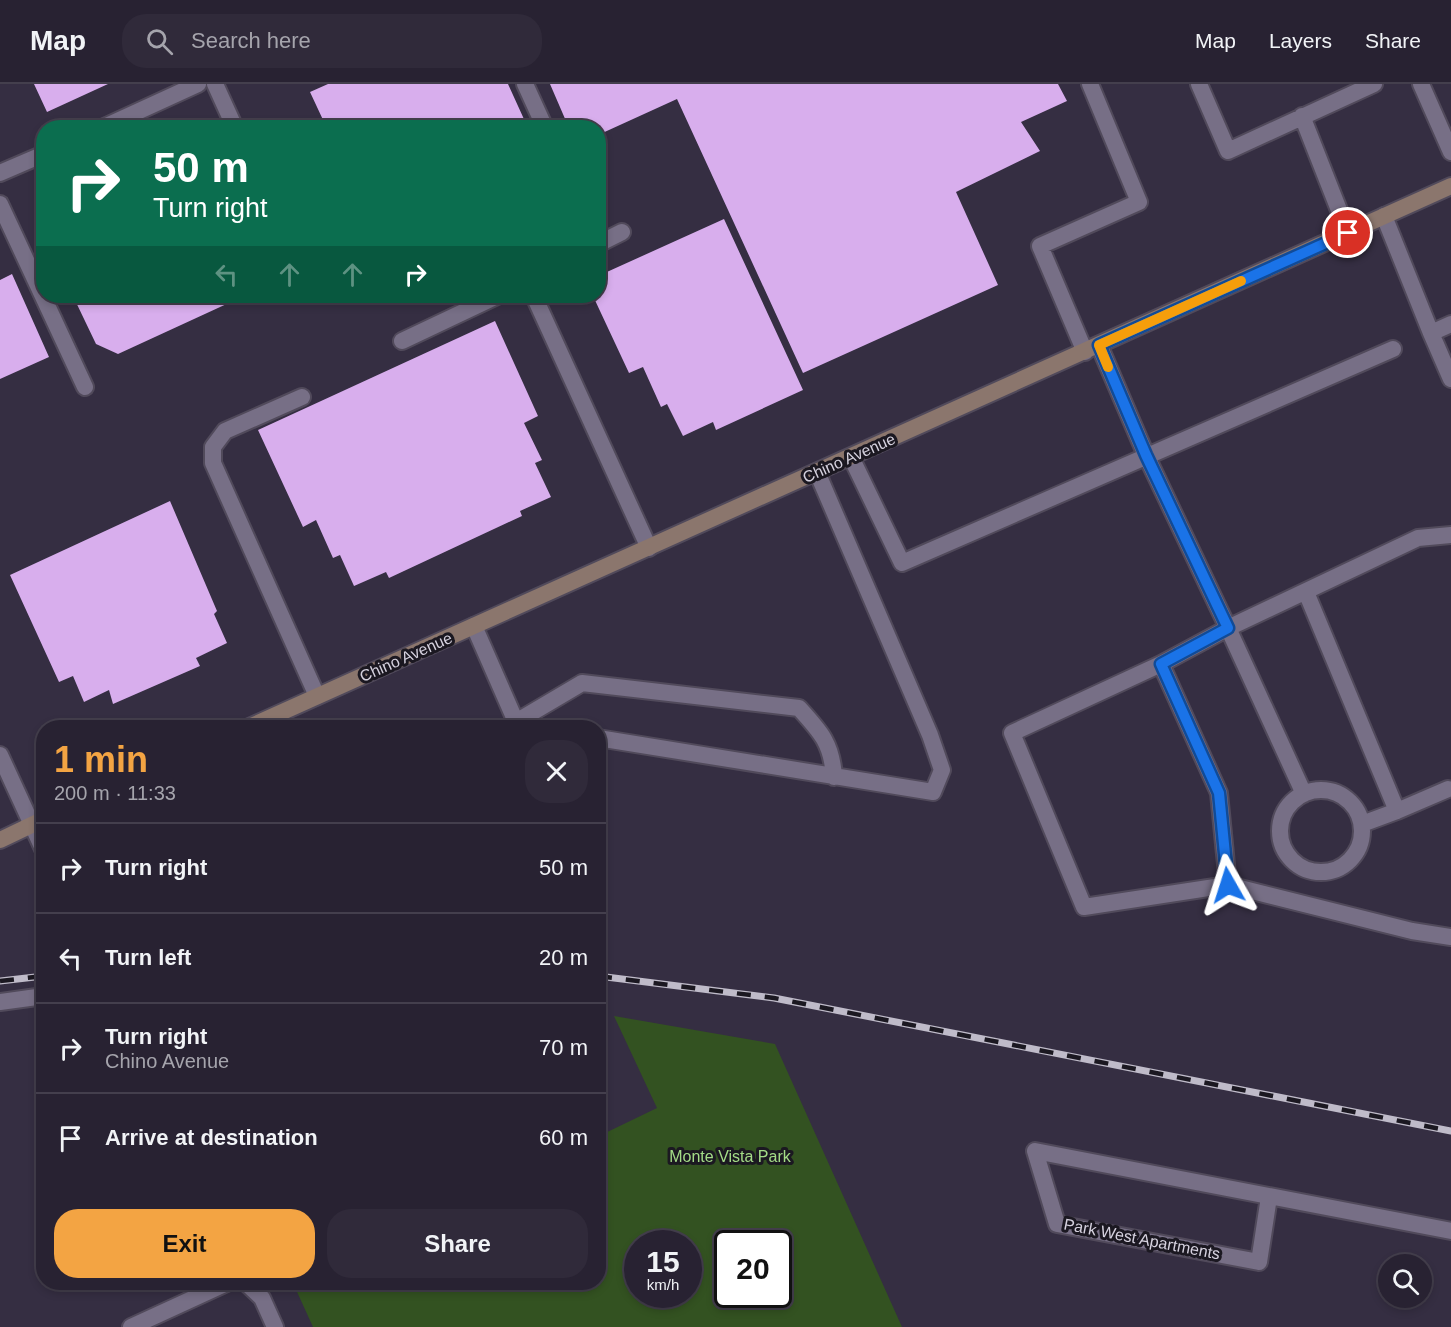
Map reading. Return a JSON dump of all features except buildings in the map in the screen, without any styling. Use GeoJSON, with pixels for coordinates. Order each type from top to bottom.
{"type":"FeatureCollection","features":[{"type":"Feature","properties":{"kind":"main road","name":"Chino Avenue"},"geometry":{"type":"LineString","coordinates":[[264,720],[1451,186]]}},
{"type":"Feature","properties":{"kind":"main road"},"geometry":{"type":"LineString","coordinates":[[0,840],[36,822]]}},
{"type":"Feature","properties":{"kind":"street"},"geometry":{"type":"LineString","coordinates":[[215,84],[231,120]]}},
{"type":"Feature","properties":{"kind":"street"},"geometry":{"type":"LineString","coordinates":[[525,84],[541,120]]}},
{"type":"Feature","properties":{"kind":"street"},"geometry":{"type":"LineString","coordinates":[[1090,84],[1139,202],[1040,246],[1146,455],[1305,794]]}},
{"type":"Feature","properties":{"kind":"street"},"geometry":{"type":"LineString","coordinates":[[1199,84],[1228,152],[1374,84]]}},
{"type":"Feature","properties":{"kind":"street"},"geometry":{"type":"LineString","coordinates":[[1421,84],[1451,152]]}},
{"type":"Feature","properties":{"kind":"street"},"geometry":{"type":"LineString","coordinates":[[119,120],[191,85]]}},
{"type":"Feature","properties":{"kind":"street"},"geometry":{"type":"LineString","coordinates":[[1302,116],[1348,233]]}},
{"type":"Feature","properties":{"kind":"street"},"geometry":{"type":"LineString","coordinates":[[0,173],[36,157]]}},
{"type":"Feature","properties":{"kind":"street"},"geometry":{"type":"LineString","coordinates":[[0,204],[36,282]]}},
{"type":"Feature","properties":{"kind":"street"},"geometry":{"type":"LineString","coordinates":[[1384,216],[1451,379]]}},
{"type":"Feature","properties":{"kind":"street"},"geometry":{"type":"LineString","coordinates":[[606,240],[622,232]]}},
{"type":"Feature","properties":{"kind":"street"},"geometry":{"type":"LineString","coordinates":[[46,303],[85,387]]}},
{"type":"Feature","properties":{"kind":"street"},"geometry":{"type":"LineString","coordinates":[[402,341],[482,303]]}},
{"type":"Feature","properties":{"kind":"street"},"geometry":{"type":"LineString","coordinates":[[537,303],[649,548]]}},
{"type":"Feature","properties":{"kind":"street"},"geometry":{"type":"LineString","coordinates":[[1431,333],[1451,324]]}},
{"type":"Feature","properties":{"kind":"street"},"geometry":{"type":"LineString","coordinates":[[851,457],[902,563],[1393,349]]}},
{"type":"Feature","properties":{"kind":"street"},"geometry":{"type":"LineString","coordinates":[[302,398],[225,431],[213,447],[213,463],[317,696]]}},
{"type":"Feature","properties":{"kind":"street"},"geometry":{"type":"LineString","coordinates":[[606,739],[933,792],[942,770],[930,735],[817,472]]}},
{"type":"Feature","properties":{"kind":"street"},"geometry":{"type":"LineString","coordinates":[[1451,535],[1418,538],[1228,628],[1161,664],[1012,733],[1084,907],[1228,885],[1412,931],[1451,937]]}},
{"type":"Feature","properties":{"kind":"street"},"geometry":{"type":"LineString","coordinates":[[1306,592],[1397,811]]}},
{"type":"Feature","properties":{"kind":"street"},"geometry":{"type":"LineString","coordinates":[[474,626],[515,720]]}},
{"type":"Feature","properties":{"kind":"street"},"geometry":{"type":"LineString","coordinates":[[1161,664],[1219,793],[1228,885]]}},
{"type":"Feature","properties":{"kind":"street"},"geometry":{"type":"LineString","coordinates":[[525,720],[582,683],[799,708],[815,725],[833,754],[834,777]]}},
{"type":"Feature","properties":{"kind":"street"},"geometry":{"type":"LineString","coordinates":[[0,755],[36,818]]}},
{"type":"Feature","properties":{"kind":"street"},"geometry":{"type":"LineString","coordinates":[[1329,791],[1341,795],[1358,813],[1362,824],[1362,837],[1358,850],[1339,868],[1327,872],[1302,867],[1284,849],[1280,836],[1285,811],[1293,801],[1305,794],[1329,791]]}},
{"type":"Feature","properties":{"kind":"street"},"geometry":{"type":"LineString","coordinates":[[1362,824],[1450,791]]}},
{"type":"Feature","properties":{"kind":"street"},"geometry":{"type":"LineString","coordinates":[[0,1002],[36,997]]}},
{"type":"Feature","properties":{"kind":"street","name":"Park West Apartments"},"geometry":{"type":"LineString","coordinates":[[1269,1197],[1260,1262],[1057,1224],[1035,1151],[1451,1231]]}},
{"type":"Feature","properties":{"kind":"street"},"geometry":{"type":"LineString","coordinates":[[131,1327],[212,1290]]}},
{"type":"Feature","properties":{"kind":"street"},"geometry":{"type":"LineString","coordinates":[[258,1290],[275,1327]]}},
{"type":"Feature","properties":{"kind":"green space","name":"Monte Vista Park"},"geometry":{"type":"Polygon","coordinates":[[[614,1016],[775,1044],[902,1327],[313,1327],[296,1290],[606,1290],[606,1133],[657,1108],[614,1016]]]}},
{"type":"Feature","properties":{"kind":"railway"},"geometry":{"type":"LineString","coordinates":[[0,981],[36,977]]}},
{"type":"Feature","properties":{"kind":"railway"},"geometry":{"type":"LineString","coordinates":[[606,977],[774,998],[1451,1131]]}},
{"type":"Feature","properties":{"kind":"slow traffic"},"geometry":{"type":"LineString","coordinates":[[1108,367],[1099,345],[1241,281]]}},
{"type":"Feature","properties":{"kind":"route"},"geometry":{"type":"LineString","coordinates":[[1228,885],[1219,793],[1161,664],[1228,628],[1146,455],[1099,345],[1348,233]]}}]}
